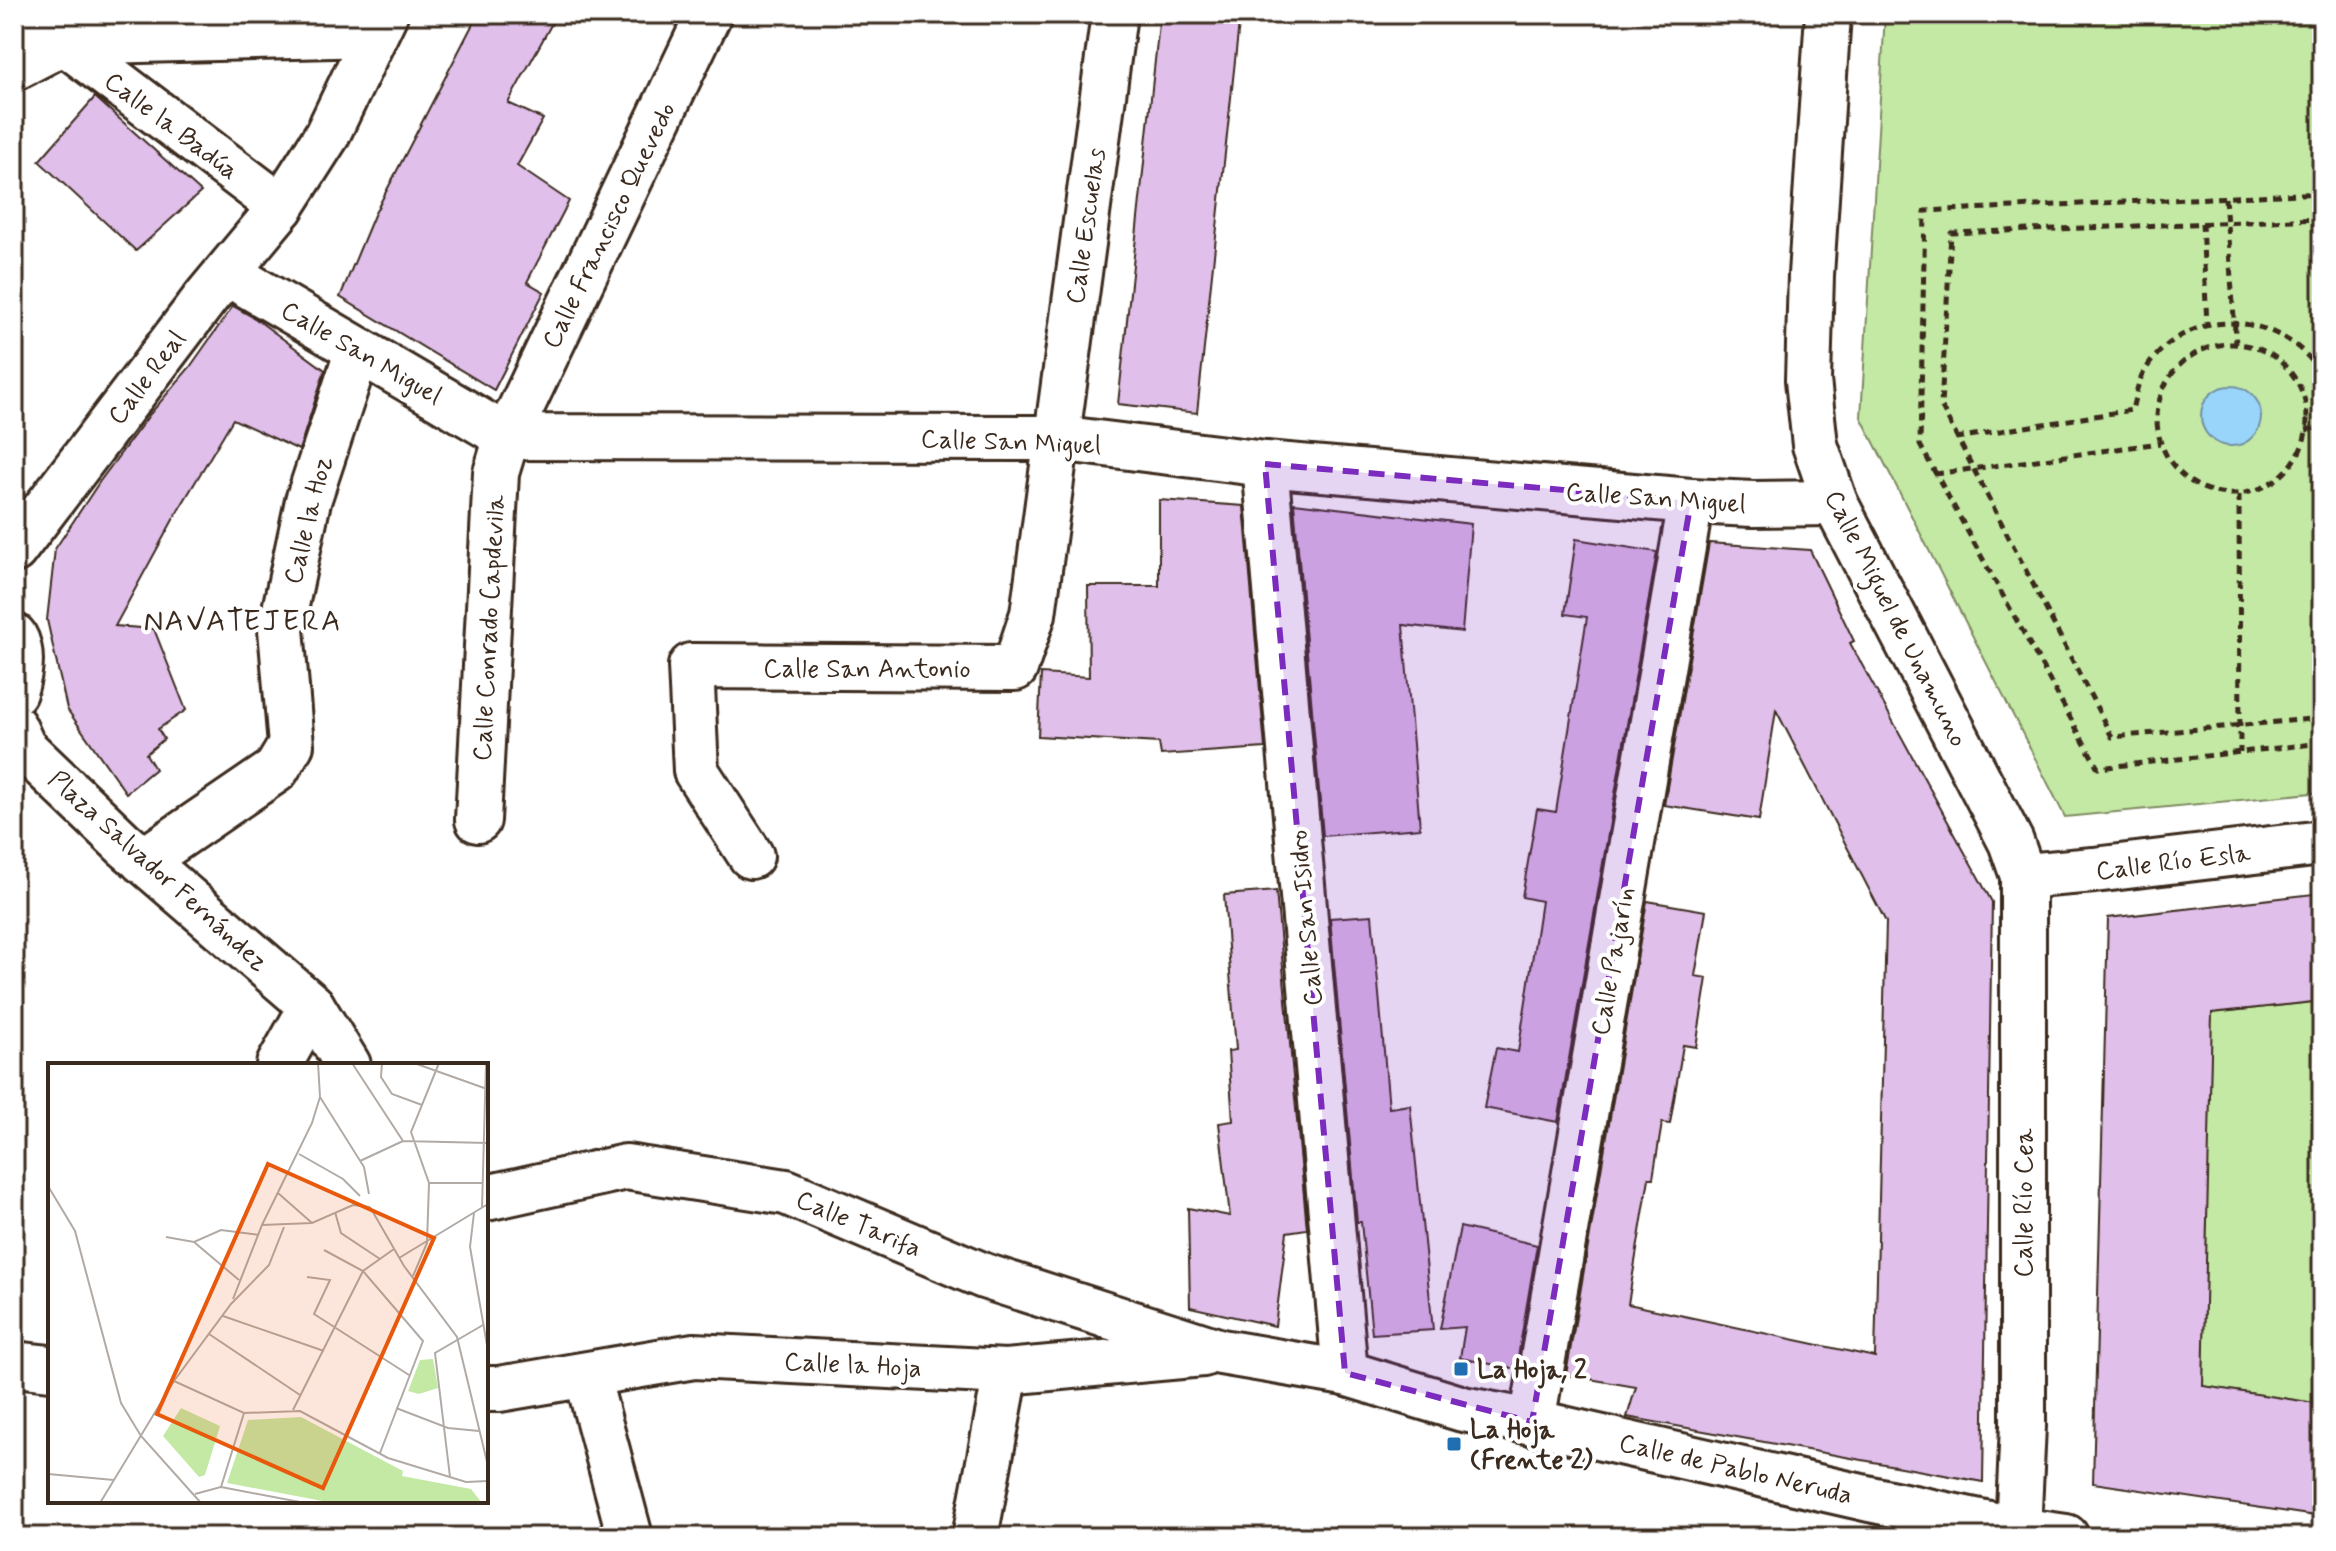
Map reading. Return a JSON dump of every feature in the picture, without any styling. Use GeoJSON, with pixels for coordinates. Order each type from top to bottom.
{"type":"FeatureCollection","features":[{"type":"Feature","properties":{"kind":"street","name":"Calle Francisco Quevedo"},"geometry":{"type":"LineString","coordinates":[[507,437],[709,14]]}},
{"type":"Feature","properties":{"kind":"street","name":"Calle Escuelas"},"geometry":{"type":"LineString","coordinates":[[1057,438],[1114,14]]}},
{"type":"Feature","properties":{"kind":"street","name":"Calle Miguel de Unamuno"},"geometry":{"type":"LineString","coordinates":[[1828,14],[1811,275],[1808,380],[1815,445],[1835,503],[2011,842],[2023,876]]}},
{"type":"Feature","properties":{"kind":"street","name":"Calle la Badúa"},"geometry":{"type":"LineString","coordinates":[[14,15],[64,42],[281,207]]}},
{"type":"Feature","properties":{"kind":"street","name":"Calle la Badúa"},"geometry":{"type":"LineString","coordinates":[[64,42],[379,24]]}},
{"type":"Feature","properties":{"kind":"street","name":"Calle Real"},"geometry":{"type":"LineString","coordinates":[[14,550],[207,296],[281,207],[327,135],[379,24]]}},
{"type":"Feature","properties":{"kind":"street"},"geometry":{"type":"LineString","coordinates":[[14,68],[64,42]]}},
{"type":"Feature","properties":{"kind":"street","name":"Calle San Miguel"},"geometry":{"type":"LineString","coordinates":[[227,273],[507,437],[1057,438],[1265,464],[1691,501],[1835,503]]}},
{"type":"Feature","properties":{"kind":"street","name":"Calle la Hoz"},"geometry":{"type":"LineString","coordinates":[[143,861],[276,770],[291,745],[281,629],[308,501],[358,350]]}},
{"type":"Feature","properties":{"kind":"street","name":"Calle Conrado Capdevila"},"geometry":{"type":"LineString","coordinates":[[478,820],[496,473],[507,437]]}},
{"type":"Feature","properties":{"kind":"street","name":"Calle San Antonio"},"geometry":{"type":"LineString","coordinates":[[751,856],[696,771],[691,666],[1015,668],[1033,614],[1057,438]]}},
{"type":"Feature","properties":{"kind":"street","name":"Calle San Isidro"},"geometry":{"type":"LineString","coordinates":[[1265,464],[1345,1373]]}},
{"type":"Feature","properties":{"kind":"street","name":"Calle Pajarín"},"geometry":{"type":"LineString","coordinates":[[1532,1422],[1691,501]]}},
{"type":"Feature","properties":{"kind":"street"},"geometry":{"type":"LineString","coordinates":[[14,636],[18,642],[21,667],[14,692]]}},
{"type":"Feature","properties":{"kind":"street","name":"Plaza Salvador Fernández"},"geometry":{"type":"LineString","coordinates":[[14,727],[23,747],[143,861],[312,1006],[347,1063]]}},
{"type":"Feature","properties":{"kind":"street","name":"Calle Río Esla"},"geometry":{"type":"LineString","coordinates":[[2023,876],[2322,843]]}},
{"type":"Feature","properties":{"kind":"street","name":"Calle Río Cea"},"geometry":{"type":"LineString","coordinates":[[2018,1530],[2023,1426],[2023,876]]}},
{"type":"Feature","properties":{"kind":"street"},"geometry":{"type":"LineString","coordinates":[[280,1063],[312,1006]]}},
{"type":"Feature","properties":{"kind":"street","name":"Calle Tarifa"},"geometry":{"type":"LineString","coordinates":[[488,1198],[626,1167],[786,1192],[984,1276],[1221,1352]]}},
{"type":"Feature","properties":{"kind":"street","name":"Calle de Pablo Neruda"},"geometry":{"type":"LineString","coordinates":[[1221,1352],[1345,1373],[1463,1409],[1854,1496],[2066,1537]]}},
{"type":"Feature","properties":{"kind":"street","name":"Calle la Hoja"},"geometry":{"type":"LineString","coordinates":[[490,1377],[587,1376],[694,1356],[1006,1372],[1221,1352]]}},
{"type":"Feature","properties":{"kind":"street"},"geometry":{"type":"LineString","coordinates":[[14,1364],[48,1368]]}},
{"type":"Feature","properties":{"kind":"street"},"geometry":{"type":"LineString","coordinates":[[975,1537],[1006,1372]]}},
{"type":"Feature","properties":{"kind":"street"},"geometry":{"type":"LineString","coordinates":[[587,1376],[630,1537]]}},
{"type":"Feature","properties":{"kind":"path"},"geometry":{"type":"LineString","coordinates":[[2322,193],[1925,211],[1920,445],[2098,768],[2322,743]]}},
{"type":"Feature","properties":{"kind":"path"},"geometry":{"type":"LineString","coordinates":[[2225,198],[2236,344]]}},
{"type":"Feature","properties":{"kind":"path"},"geometry":{"type":"LineString","coordinates":[[2322,219],[1951,233],[1941,406],[2112,737],[2322,718]]}},
{"type":"Feature","properties":{"kind":"path"},"geometry":{"type":"LineString","coordinates":[[2202,223],[2207,325]]}},
{"type":"Feature","properties":{"kind":"path"},"geometry":{"type":"LineString","coordinates":[[1956,438],[2132,410],[2143,374],[2155,358],[2169,344],[2207,325],[2234,322],[2276,331],[2296,343],[2322,375]]}},
{"type":"Feature","properties":{"kind":"path"},"geometry":{"type":"LineString","coordinates":[[2236,344],[2260,350],[2280,362],[2296,381],[2306,404],[2306,430],[2298,454],[2284,474],[2263,488],[2239,495],[2213,492],[2191,482],[2172,465],[2160,443],[2157,419],[2161,395],[2172,373],[2190,357],[2212,347],[2236,344]]}},
{"type":"Feature","properties":{"kind":"path"},"geometry":{"type":"LineString","coordinates":[[2306,430],[2322,427]]}},
{"type":"Feature","properties":{"kind":"path"},"geometry":{"type":"LineString","coordinates":[[1935,474],[2160,443]]}},
{"type":"Feature","properties":{"kind":"path"},"geometry":{"type":"LineString","coordinates":[[2239,495],[2240,752]]}},
{"type":"Feature","properties":{"kind":"highlighted area"},"geometry":{"type":"Polygon","coordinates":[[[1265,464],[1691,501],[1532,1422],[1345,1373],[1265,464]]]}},
{"type":"Feature","properties":{"kind":"green space"},"geometry":{"type":"Polygon","coordinates":[[[1885,14],[2322,14],[2322,792],[2065,817],[1861,417],[1885,14]]]}},
{"type":"Feature","properties":{"kind":"green space"},"geometry":{"type":"Polygon","coordinates":[[[2322,1001],[2322,1404],[2203,1386],[2211,1013],[2322,1001]]]}},
{"type":"Feature","properties":{"kind":"water"},"geometry":{"type":"Polygon","coordinates":[[[2231,386],[2252,395],[2261,416],[2252,437],[2231,446],[2210,437],[2201,416],[2210,395],[2231,386]]]}},
{"type":"Feature","properties":{"kind":"building"},"geometry":{"type":"Polygon","coordinates":[[[478,14],[557,14],[508,103],[543,119],[517,166],[569,201],[527,282],[544,292],[494,390],[340,297],[374,215],[478,14]]]}},
{"type":"Feature","properties":{"kind":"building"},"geometry":{"type":"Polygon","coordinates":[[[1160,14],[1240,14],[1197,413],[1118,404],[1160,14]]]}},
{"type":"Feature","properties":{"kind":"building"},"geometry":{"type":"Polygon","coordinates":[[[95,97],[201,192],[136,251],[39,161],[95,97]]]}},
{"type":"Feature","properties":{"kind":"building"},"geometry":{"type":"Polygon","coordinates":[[[233,306],[256,319],[325,370],[299,450],[233,419],[115,626],[154,629],[186,710],[158,729],[164,739],[146,754],[155,769],[126,793],[67,709],[47,620],[55,549],[100,481],[190,367],[233,306]]]}},
{"type":"Feature","properties":{"kind":"building"},"geometry":{"type":"Polygon","coordinates":[[[1159,500],[1244,506],[1265,748],[1161,755],[1159,743],[1038,736],[1041,674],[1089,677],[1088,586],[1159,586],[1159,500]]]}},
{"type":"Feature","properties":{"kind":"building"},"geometry":{"type":"Polygon","coordinates":[[[1294,503],[1471,524],[1462,632],[1403,625],[1420,828],[1323,836],[1294,503]]]}},
{"type":"Feature","properties":{"kind":"building"},"geometry":{"type":"Polygon","coordinates":[[[1576,539],[1657,552],[1558,1122],[1484,1108],[1496,1048],[1518,1052],[1541,901],[1522,897],[1537,809],[1556,812],[1587,617],[1565,614],[1576,539]]]}},
{"type":"Feature","properties":{"kind":"building"},"geometry":{"type":"Polygon","coordinates":[[[1709,543],[1810,550],[1854,641],[1850,643],[1992,902],[1983,1482],[1627,1417],[1636,1387],[1566,1375],[1647,901],[1706,911],[1695,976],[1707,978],[1696,1047],[1683,1045],[1670,1124],[1662,1123],[1653,1178],[1649,1178],[1628,1304],[1875,1357],[1886,922],[1776,710],[1759,820],[1664,805],[1709,543]]]}},
{"type":"Feature","properties":{"kind":"building"},"geometry":{"type":"Polygon","coordinates":[[[1276,891],[1307,1229],[1287,1232],[1275,1326],[1190,1307],[1188,1208],[1230,1216],[1219,1123],[1233,1121],[1228,1051],[1236,1050],[1224,895],[1276,891]]]}},
{"type":"Feature","properties":{"kind":"building"},"geometry":{"type":"Polygon","coordinates":[[[2322,893],[2322,1001],[2212,1013],[2203,1386],[2322,1404],[2322,1517],[2093,1483],[2108,918],[2322,893]]]}},
{"type":"Feature","properties":{"kind":"building"},"geometry":{"type":"Polygon","coordinates":[[[1372,915],[1389,1108],[1410,1105],[1433,1330],[1372,1334],[1361,1222],[1357,1222],[1330,918],[1372,915]]]}},
{"type":"Feature","properties":{"kind":"building"},"geometry":{"type":"Polygon","coordinates":[[[1460,1227],[1537,1245],[1516,1369],[1460,1358],[1465,1327],[1440,1329],[1460,1227]]]}},
{"type":"Feature","properties":{"kind":"place","name":"La Hoja, 2"},"geometry":{"type":"Point","coordinates":[1461,1369]}},
{"type":"Feature","properties":{"kind":"place","name":"La Hoja (Frente 2)"},"geometry":{"type":"Point","coordinates":[1454,1444]}},
{"type":"Feature","properties":{"kind":"district","name":"NAVATEJERA"},"geometry":{"type":"Point","coordinates":[243,620]}}]}
